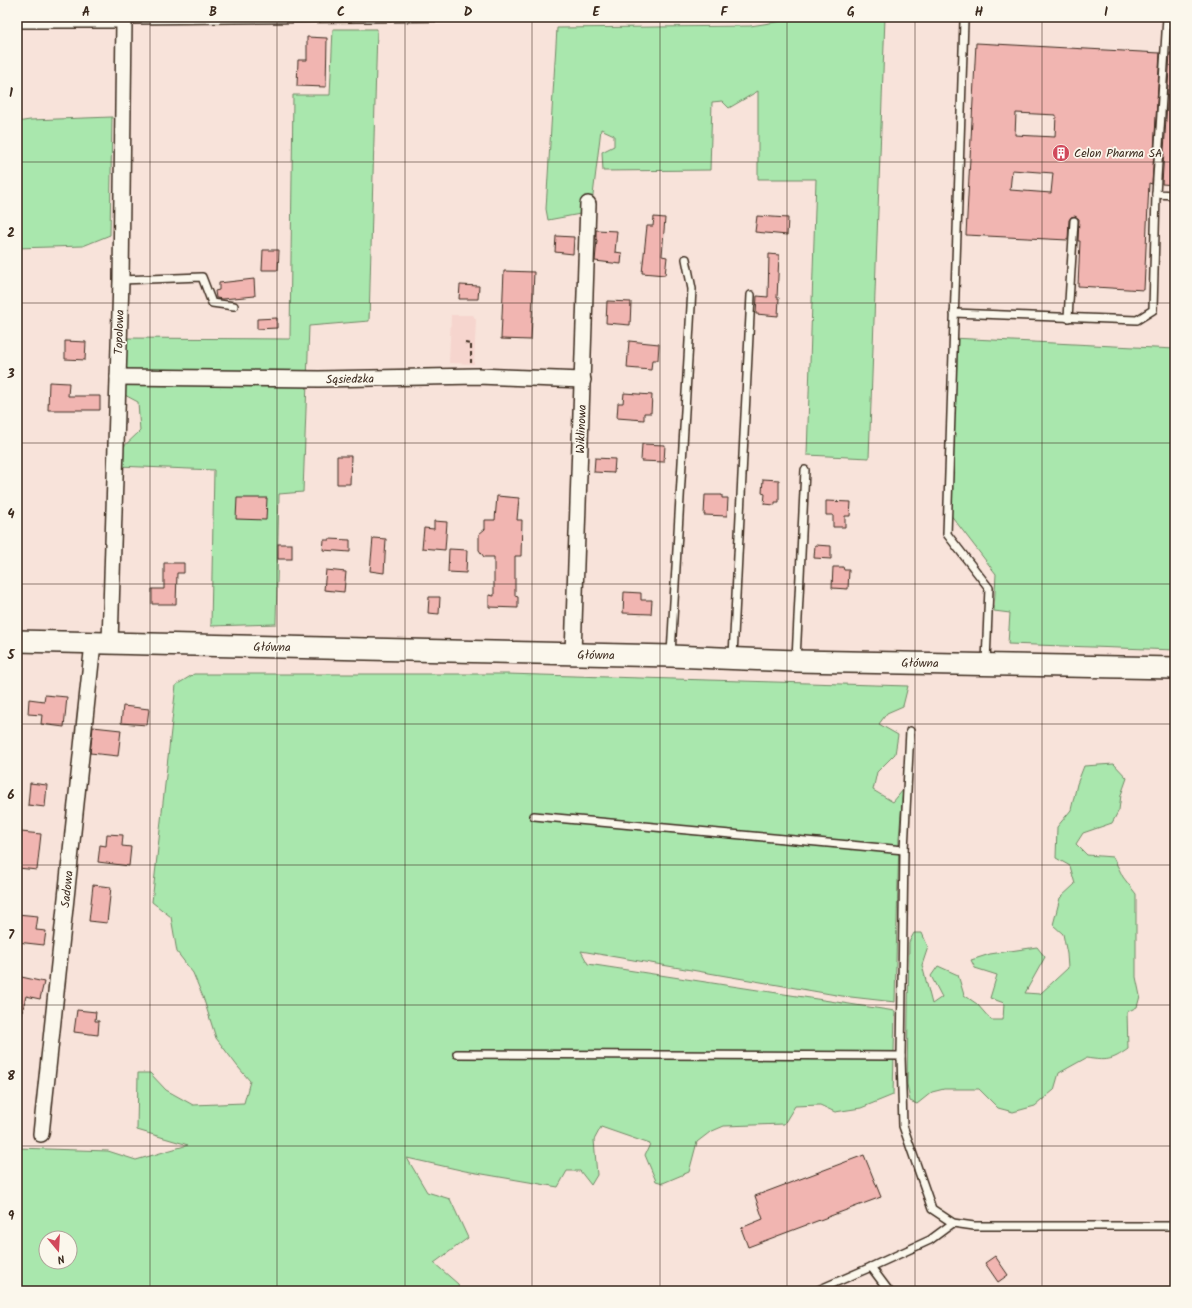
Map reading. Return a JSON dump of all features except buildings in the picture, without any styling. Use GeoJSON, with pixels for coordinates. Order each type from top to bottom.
{"type":"FeatureCollection","features":[{"type":"Feature","properties":{"kind":"main road","name":"Główna"},"geometry":{"type":"LineString","coordinates":[[17,641],[671,656],[796,661],[1175,668]]}},
{"type":"Feature","properties":{"kind":"street"},"geometry":{"type":"LineString","coordinates":[[17,20],[124,20]]}},
{"type":"Feature","properties":{"kind":"street","name":"Topolowa"},"geometry":{"type":"LineString","coordinates":[[102,643],[118,377],[121,280],[124,20]]}},
{"type":"Feature","properties":{"kind":"street","name":"Wiklinowa"},"geometry":{"type":"LineString","coordinates":[[573,654],[588,204]]}},
{"type":"Feature","properties":{"kind":"street","name":"Sąsiedzka"},"geometry":{"type":"LineString","coordinates":[[118,377],[319,379],[478,376],[583,380]]}},
{"type":"Feature","properties":{"kind":"street","name":"Sadowa"},"geometry":{"type":"LineString","coordinates":[[41,1134],[102,643]]}},
{"type":"Feature","properties":{"kind":"lane"},"geometry":{"type":"LineString","coordinates":[[124,20],[466,17]]}},
{"type":"Feature","properties":{"kind":"lane"},"geometry":{"type":"LineString","coordinates":[[968,17],[964,20],[947,534],[989,588],[986,664]]}},
{"type":"Feature","properties":{"kind":"lane"},"geometry":{"type":"LineString","coordinates":[[954,313],[1137,320],[1152,310],[1156,194],[1167,17]]}},
{"type":"Feature","properties":{"kind":"lane"},"geometry":{"type":"LineString","coordinates":[[1156,194],[1175,195]]}},
{"type":"Feature","properties":{"kind":"lane"},"geometry":{"type":"LineString","coordinates":[[1068,318],[1074,221]]}},
{"type":"Feature","properties":{"kind":"lane"},"geometry":{"type":"LineString","coordinates":[[671,656],[692,289],[686,259]]}},
{"type":"Feature","properties":{"kind":"lane"},"geometry":{"type":"LineString","coordinates":[[121,280],[202,277],[212,303],[234,306]]}},
{"type":"Feature","properties":{"kind":"lane"},"geometry":{"type":"LineString","coordinates":[[733,658],[751,295]]}},
{"type":"Feature","properties":{"kind":"lane"},"geometry":{"type":"LineString","coordinates":[[796,661],[805,470]]}},
{"type":"Feature","properties":{"kind":"lane"},"geometry":{"type":"LineString","coordinates":[[910,731],[904,850],[901,1056],[903,1126],[932,1209],[953,1223],[974,1226],[1175,1226]]}},
{"type":"Feature","properties":{"kind":"lane"},"geometry":{"type":"LineString","coordinates":[[534,816],[904,850]]}},
{"type":"Feature","properties":{"kind":"lane"},"geometry":{"type":"LineString","coordinates":[[457,1054],[901,1056]]}},
{"type":"Feature","properties":{"kind":"lane"},"geometry":{"type":"LineString","coordinates":[[816,1291],[930,1240],[953,1223]]}},
{"type":"Feature","properties":{"kind":"lane"},"geometry":{"type":"LineString","coordinates":[[871,1267],[889,1291]]}},
{"type":"Feature","properties":{"kind":"path"},"geometry":{"type":"LineString","coordinates":[[465,343],[471,344],[470,364]]}},
{"type":"Feature","properties":{"kind":"shaded area"},"geometry":{"type":"Polygon","coordinates":[[[451,315],[473,315],[476,320],[474,364],[449,363],[451,315]]]}},
{"type":"Feature","properties":{"kind":"green space"},"geometry":{"type":"Polygon","coordinates":[[[810,17],[885,17],[869,458],[807,455],[816,179],[758,179],[758,91],[729,108],[722,101],[712,102],[710,170],[603,171],[602,152],[614,146],[614,135],[601,129],[591,212],[548,220],[546,209],[557,28],[750,26],[810,17]]]}},
{"type":"Feature","properties":{"kind":"green space"},"geometry":{"type":"Polygon","coordinates":[[[333,29],[377,29],[369,321],[309,326],[303,492],[279,494],[276,624],[211,626],[214,470],[118,466],[119,451],[140,431],[138,402],[121,393],[122,338],[290,339],[293,95],[330,95],[333,29]]]}},
{"type":"Feature","properties":{"kind":"green space"},"geometry":{"type":"Polygon","coordinates":[[[112,117],[110,235],[83,246],[17,248],[17,122],[30,120],[112,117]]]}},
{"type":"Feature","properties":{"kind":"green space"},"geometry":{"type":"Polygon","coordinates":[[[952,338],[1175,349],[1175,650],[1008,644],[1010,613],[994,611],[996,574],[950,514],[952,338]]]}},
{"type":"Feature","properties":{"kind":"green space"},"geometry":{"type":"Polygon","coordinates":[[[194,674],[507,674],[908,686],[903,706],[887,713],[879,724],[898,735],[895,754],[877,772],[873,790],[893,802],[903,790],[899,838],[895,1002],[842,996],[581,951],[588,964],[895,1011],[893,1095],[861,1108],[835,1112],[820,1105],[795,1106],[784,1124],[724,1126],[710,1132],[697,1142],[689,1172],[663,1183],[656,1181],[645,1155],[650,1144],[601,1127],[594,1140],[597,1175],[591,1185],[580,1171],[567,1171],[558,1187],[465,1171],[407,1158],[427,1192],[450,1199],[468,1238],[434,1263],[458,1284],[459,1291],[17,1291],[17,1148],[108,1151],[136,1160],[188,1145],[137,1130],[138,1073],[150,1073],[166,1090],[193,1105],[244,1103],[250,1081],[216,1038],[203,997],[193,973],[177,952],[171,917],[152,902],[176,685],[194,674]]]}},
{"type":"Feature","properties":{"kind":"green space"},"geometry":{"type":"Polygon","coordinates":[[[1114,764],[1127,778],[1121,795],[1119,810],[1112,823],[1083,833],[1076,844],[1087,855],[1113,857],[1123,877],[1136,894],[1136,977],[1140,996],[1137,1007],[1127,1012],[1128,1049],[1113,1058],[1104,1060],[1086,1058],[1059,1073],[1054,1090],[1035,1106],[1013,1112],[998,1108],[979,1089],[944,1089],[932,1092],[917,1104],[910,1101],[907,1084],[909,942],[914,933],[922,933],[928,947],[922,965],[932,1004],[942,997],[931,976],[938,966],[958,975],[964,995],[977,1004],[991,1020],[1003,1020],[1004,1003],[990,998],[997,975],[975,968],[971,960],[990,954],[1037,947],[1045,957],[1025,993],[1040,994],[1068,968],[1063,934],[1053,925],[1060,898],[1075,884],[1070,866],[1056,858],[1057,827],[1071,810],[1077,784],[1084,766],[1114,764]]]}},
{"type":"Feature","properties":{"kind":"place","name":"Celon Pharma SA"},"geometry":{"type":"Point","coordinates":[1061,153]}}]}
